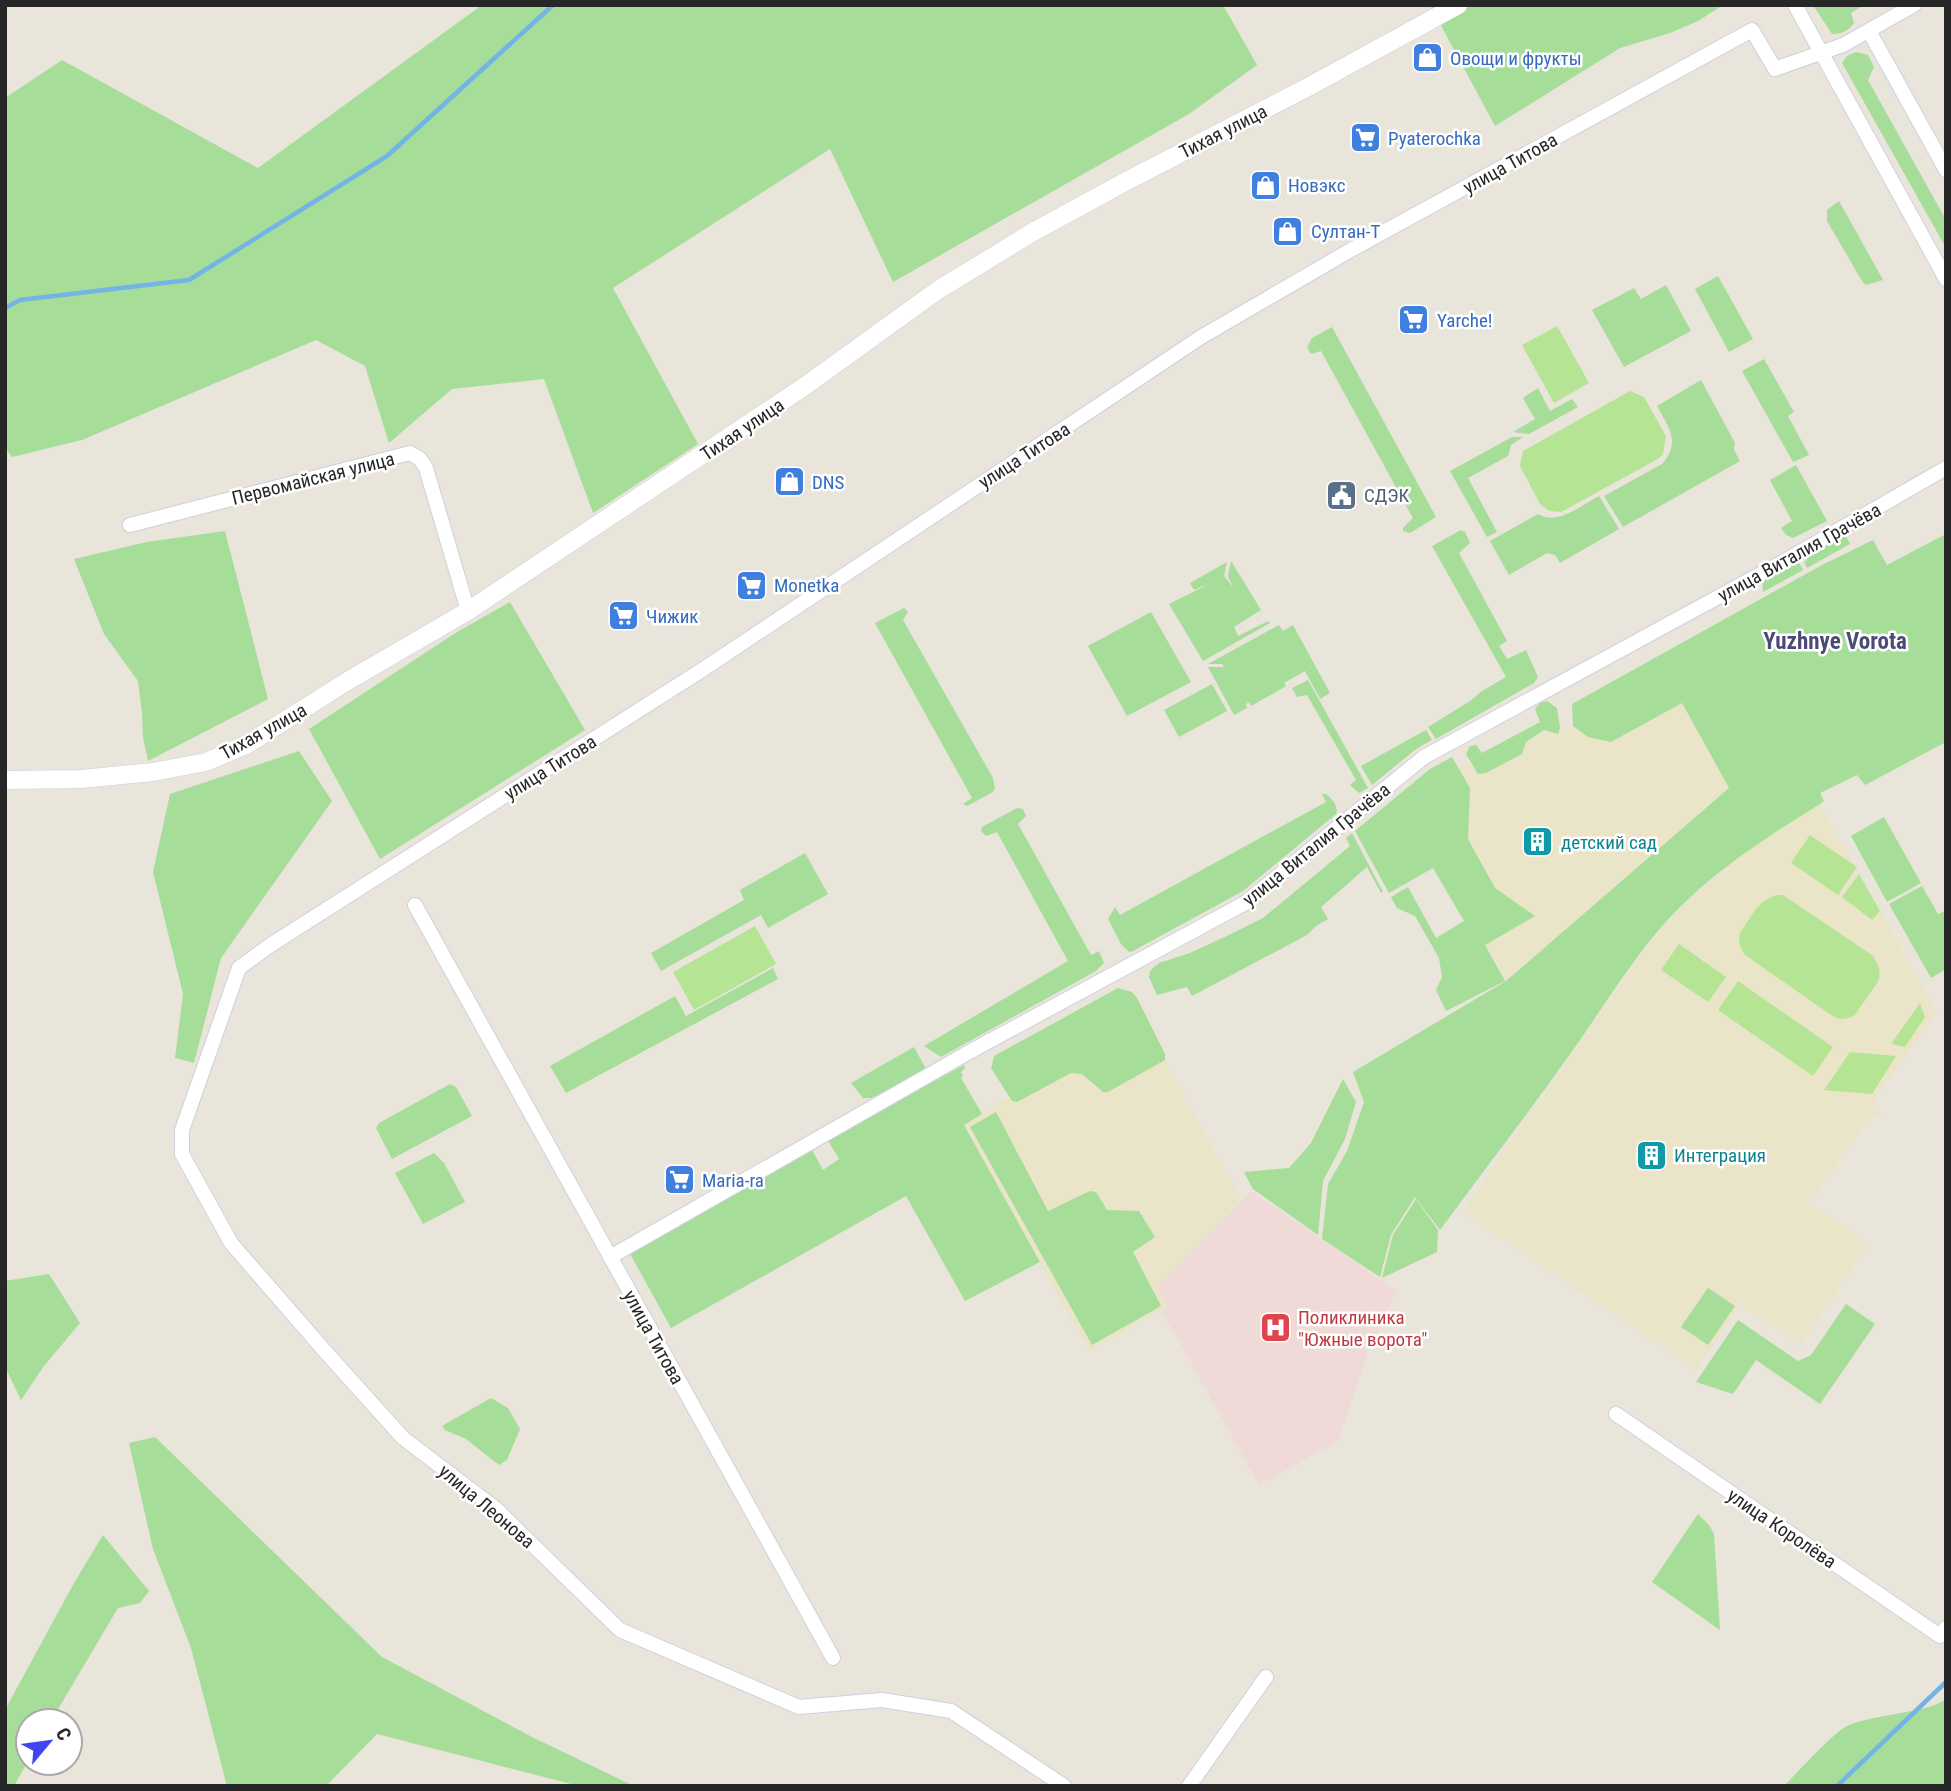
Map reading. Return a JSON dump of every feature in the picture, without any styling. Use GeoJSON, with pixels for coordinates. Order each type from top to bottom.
{"type":"FeatureCollection","features":[{"type":"Feature","properties":{"kind":"street","name":"Тихая улица"},"geometry":{"type":"LineString","coordinates":[[5,780],[82,779],[153,772],[205,762],[248,744],[346,682],[468,611],[762,416],[950,282],[1111,189],[1308,88],[1458,5]]}},
{"type":"Feature","properties":{"kind":"street"},"geometry":{"type":"LineString","coordinates":[[1795,5],[1946,279]]}},
{"type":"Feature","properties":{"kind":"street"},"geometry":{"type":"LineString","coordinates":[[1821,52],[1843,45],[1914,5]]}},
{"type":"Feature","properties":{"kind":"street","name":"улица Титова"},"geometry":{"type":"LineString","coordinates":[[239,968],[705,668],[1201,337],[1328,263],[1752,30],[1775,69],[1821,52]]}},
{"type":"Feature","properties":{"kind":"street"},"geometry":{"type":"LineString","coordinates":[[1869,30],[1946,170]]}},
{"type":"Feature","properties":{"kind":"street","name":"Первомайская улица"},"geometry":{"type":"LineString","coordinates":[[130,525],[410,453],[420,459],[426,468],[468,611]]}},
{"type":"Feature","properties":{"kind":"street","name":"улица Виталия Грачёва"},"geometry":{"type":"LineString","coordinates":[[610,1257],[971,1051],[1245,903],[1424,757],[1788,559],[1946,468]]}},
{"type":"Feature","properties":{"kind":"street","name":"улица Титова"},"geometry":{"type":"LineString","coordinates":[[415,905],[833,1658]]}},
{"type":"Feature","properties":{"kind":"street","name":"улица Леонова"},"geometry":{"type":"LineString","coordinates":[[239,968],[182,1130],[182,1154],[231,1243],[403,1438],[495,1508],[620,1630],[799,1707],[882,1700],[951,1711],[1064,1786]]}},
{"type":"Feature","properties":{"kind":"street","name":"улица Королёва"},"geometry":{"type":"LineString","coordinates":[[1616,1414],[1940,1636],[1946,1628]]}},
{"type":"Feature","properties":{"kind":"street"},"geometry":{"type":"LineString","coordinates":[[1189,1786],[1266,1677]]}},
{"type":"Feature","properties":{"kind":"shaded area"},"geometry":{"type":"Polygon","coordinates":[[[1682,703],[1729,788],[1506,981],[1403,798],[1551,718],[1557,729],[1573,726],[1588,737],[1611,742],[1682,703]]]}},
{"type":"Feature","properties":{"kind":"shaded area"},"geometry":{"type":"Polygon","coordinates":[[[1820,804],[1937,1012],[1875,1099],[1881,1114],[1870,1117],[1807,1206],[1823,1210],[1868,1245],[1800,1345],[1741,1304],[1696,1370],[1462,1212],[1647,946],[1678,909],[1730,864],[1820,804]]]}},
{"type":"Feature","properties":{"kind":"shaded area"},"geometry":{"type":"Polygon","coordinates":[[[1133,1002],[1241,1199],[1156,1287],[1167,1307],[1089,1352],[964,1125],[1009,1097],[1133,1002]]]}},
{"type":"Feature","properties":{"kind":"shaded area","name":"Поликлиника \"Южные ворота\""},"geometry":{"type":"Polygon","coordinates":[[[1251,1191],[1397,1291],[1370,1346],[1338,1441],[1259,1485],[1162,1311],[1168,1307],[1157,1287],[1251,1191]]]}},
{"type":"Feature","properties":{"kind":"green space"},"geometry":{"type":"Polygon","coordinates":[[[482,5],[1223,5],[1257,65],[1189,114],[893,282],[830,149],[613,288],[698,444],[593,513],[544,379],[452,389],[389,443],[365,366],[316,340],[82,440],[12,457],[5,447],[5,98],[62,60],[258,168],[482,5]]]}},
{"type":"Feature","properties":{"kind":"green space"},"geometry":{"type":"Polygon","coordinates":[[[1430,5],[1723,5],[1698,21],[1670,33],[1620,48],[1495,126],[1430,5]]]}},
{"type":"Feature","properties":{"kind":"green space"},"geometry":{"type":"Polygon","coordinates":[[[1813,5],[1864,5],[1851,13],[1854,23],[1849,28],[1842,33],[1832,34],[1813,5]]]}},
{"type":"Feature","properties":{"kind":"green space"},"geometry":{"type":"Polygon","coordinates":[[[1856,52],[1868,55],[1874,67],[1868,80],[1946,220],[1946,248],[1842,63],[1847,56],[1856,52]]]}},
{"type":"Feature","properties":{"kind":"green space"},"geometry":{"type":"Polygon","coordinates":[[[1839,201],[1883,280],[1866,285],[1862,281],[1827,221],[1827,210],[1839,201]]]}},
{"type":"Feature","properties":{"kind":"green space"},"geometry":{"type":"Polygon","coordinates":[[[1718,276],[1753,339],[1729,352],[1695,289],[1718,276]]]}},
{"type":"Feature","properties":{"kind":"green space"},"geometry":{"type":"Polygon","coordinates":[[[1666,285],[1691,331],[1624,367],[1592,310],[1634,288],[1641,299],[1666,285]]]}},
{"type":"Feature","properties":{"kind":"green space"},"geometry":{"type":"Polygon","coordinates":[[[1557,326],[1589,383],[1554,403],[1522,345],[1557,326]]]}},
{"type":"Feature","properties":{"kind":"green space"},"geometry":{"type":"Polygon","coordinates":[[[1332,327],[1436,517],[1410,533],[1403,531],[1403,528],[1413,518],[1321,351],[1311,354],[1307,347],[1312,338],[1332,327]]]}},
{"type":"Feature","properties":{"kind":"green space"},"geometry":{"type":"Polygon","coordinates":[[[1764,359],[1794,412],[1788,416],[1809,455],[1793,462],[1742,371],[1764,359]]]}},
{"type":"Feature","properties":{"kind":"green space"},"geometry":{"type":"Polygon","coordinates":[[[1701,380],[1735,443],[1734,450],[1740,461],[1623,527],[1604,496],[1662,464],[1668,456],[1672,442],[1669,428],[1657,406],[1701,380]]]}},
{"type":"Feature","properties":{"kind":"green space"},"geometry":{"type":"Polygon","coordinates":[[[1538,388],[1550,411],[1572,399],[1578,407],[1529,434],[1513,432],[1535,419],[1523,398],[1538,388]]]}},
{"type":"Feature","properties":{"kind":"green space"},"geometry":{"type":"Polygon","coordinates":[[[1630,391],[1644,397],[1666,436],[1663,454],[1561,512],[1549,511],[1540,504],[1520,466],[1523,451],[1630,391]]]}},
{"type":"Feature","properties":{"kind":"green space"},"geometry":{"type":"Polygon","coordinates":[[[1512,437],[1523,437],[1511,445],[1508,456],[1468,478],[1497,532],[1487,537],[1450,471],[1512,437]]]}},
{"type":"Feature","properties":{"kind":"green space"},"geometry":{"type":"Polygon","coordinates":[[[1796,465],[1827,521],[1793,538],[1786,535],[1781,528],[1792,521],[1770,480],[1796,465]]]}},
{"type":"Feature","properties":{"kind":"green space"},"geometry":{"type":"Polygon","coordinates":[[[1599,496],[1619,529],[1560,563],[1555,555],[1547,553],[1509,575],[1490,541],[1538,514],[1553,518],[1561,516],[1599,496]]]}},
{"type":"Feature","properties":{"kind":"green space"},"geometry":{"type":"Polygon","coordinates":[[[1461,530],[1465,532],[1470,543],[1459,553],[1507,641],[1499,646],[1507,659],[1526,650],[1538,677],[1534,683],[1436,739],[1428,727],[1506,677],[1432,546],[1461,530]]]}},
{"type":"Feature","properties":{"kind":"green space"},"geometry":{"type":"Polygon","coordinates":[[[225,531],[268,699],[148,761],[138,681],[104,634],[74,559],[147,542],[225,531]]]}},
{"type":"Feature","properties":{"kind":"green space"},"geometry":{"type":"Polygon","coordinates":[[[1946,534],[1946,742],[1865,785],[1857,775],[1820,793],[1824,801],[1728,865],[1679,908],[1636,958],[1557,1073],[1440,1230],[1415,1197],[1391,1235],[1380,1277],[1322,1239],[1328,1184],[1347,1151],[1364,1102],[1353,1072],[1506,981],[1729,788],[1682,703],[1611,742],[1588,737],[1573,726],[1572,704],[1822,565],[1873,540],[1887,565],[1946,534]]]}},
{"type":"Feature","properties":{"kind":"green space"},"geometry":{"type":"Polygon","coordinates":[[[1840,535],[1846,536],[1850,544],[1807,568],[1804,555],[1840,535]]]}},
{"type":"Feature","properties":{"kind":"green space"},"geometry":{"type":"Polygon","coordinates":[[[1797,559],[1803,570],[1763,592],[1762,579],[1797,559]]]}},
{"type":"Feature","properties":{"kind":"green space"},"geometry":{"type":"Polygon","coordinates":[[[1231,561],[1261,610],[1234,627],[1238,636],[1268,621],[1270,623],[1203,661],[1169,604],[1211,583],[1194,590],[1190,583],[1227,562],[1224,576],[1233,587],[1228,576],[1231,561]]]}},
{"type":"Feature","properties":{"kind":"green space"},"geometry":{"type":"Polygon","coordinates":[[[510,602],[585,730],[380,859],[309,729],[457,632],[510,602]]]}},
{"type":"Feature","properties":{"kind":"green space"},"geometry":{"type":"Polygon","coordinates":[[[904,608],[908,612],[903,620],[993,778],[993,792],[967,806],[963,804],[972,798],[875,623],[904,608]]]}},
{"type":"Feature","properties":{"kind":"green space"},"geometry":{"type":"Polygon","coordinates":[[[1151,612],[1191,682],[1127,716],[1088,646],[1151,612]]]}},
{"type":"Feature","properties":{"kind":"green space"},"geometry":{"type":"Polygon","coordinates":[[[1279,625],[1283,631],[1293,625],[1330,693],[1320,699],[1305,671],[1284,683],[1286,686],[1251,706],[1249,702],[1246,704],[1247,708],[1234,715],[1208,667],[1224,667],[1222,664],[1208,664],[1279,625]]]}},
{"type":"Feature","properties":{"kind":"green space"},"geometry":{"type":"Polygon","coordinates":[[[1308,680],[1368,788],[1359,793],[1350,785],[1356,780],[1307,695],[1297,697],[1292,688],[1308,680]]]}},
{"type":"Feature","properties":{"kind":"green space"},"geometry":{"type":"Polygon","coordinates":[[[1212,684],[1227,711],[1179,737],[1164,710],[1212,684]]]}},
{"type":"Feature","properties":{"kind":"green space"},"geometry":{"type":"Polygon","coordinates":[[[1547,701],[1557,708],[1560,728],[1558,734],[1544,730],[1526,742],[1522,754],[1486,773],[1478,774],[1466,754],[1470,746],[1476,745],[1482,753],[1540,722],[1535,709],[1540,703],[1547,701]]]}},
{"type":"Feature","properties":{"kind":"green space"},"geometry":{"type":"Polygon","coordinates":[[[1426,730],[1432,740],[1416,749],[1372,785],[1361,766],[1426,730]]]}},
{"type":"Feature","properties":{"kind":"green space"},"geometry":{"type":"Polygon","coordinates":[[[299,751],[332,801],[221,958],[194,1063],[175,1058],[183,994],[153,872],[170,794],[299,751]]]}},
{"type":"Feature","properties":{"kind":"green space"},"geometry":{"type":"Polygon","coordinates":[[[1452,757],[1470,788],[1468,839],[1495,888],[1535,916],[1485,945],[1505,981],[1446,1011],[1436,990],[1442,977],[1439,958],[1415,916],[1397,908],[1391,897],[1408,887],[1436,938],[1464,921],[1433,868],[1389,893],[1355,831],[1430,769],[1452,757]]]}},
{"type":"Feature","properties":{"kind":"green space"},"geometry":{"type":"Polygon","coordinates":[[[1322,794],[1326,794],[1334,803],[1336,814],[1243,891],[1133,951],[1129,952],[1121,944],[1108,919],[1115,907],[1120,915],[1326,802],[1322,794]]]}},
{"type":"Feature","properties":{"kind":"green space"},"geometry":{"type":"Polygon","coordinates":[[[1017,808],[1023,809],[1026,816],[1018,824],[1091,955],[1099,951],[1104,963],[1096,971],[941,1057],[924,1046],[1068,961],[997,832],[986,836],[981,831],[982,827],[1017,808]]]}},
{"type":"Feature","properties":{"kind":"green space"},"geometry":{"type":"Polygon","coordinates":[[[1884,817],[1921,883],[1887,902],[1851,836],[1884,817]]]}},
{"type":"Feature","properties":{"kind":"green space"},"geometry":{"type":"Polygon","coordinates":[[[1352,833],[1383,892],[1381,893],[1367,867],[1321,907],[1328,919],[1307,935],[1192,996],[1187,987],[1157,995],[1149,977],[1150,971],[1159,963],[1190,953],[1263,918],[1350,846],[1346,838],[1352,833]]]}},
{"type":"Feature","properties":{"kind":"green space"},"geometry":{"type":"Polygon","coordinates":[[[1810,835],[1857,867],[1838,895],[1791,863],[1810,835]]]}},
{"type":"Feature","properties":{"kind":"green space"},"geometry":{"type":"Polygon","coordinates":[[[805,853],[828,894],[768,928],[761,915],[661,971],[651,953],[744,900],[740,890],[805,853]]]}},
{"type":"Feature","properties":{"kind":"green space"},"geometry":{"type":"Polygon","coordinates":[[[1859,874],[1880,911],[1872,920],[1842,897],[1859,874]]]}},
{"type":"Feature","properties":{"kind":"green space"},"geometry":{"type":"Polygon","coordinates":[[[1922,886],[1938,914],[1946,911],[1946,969],[1931,978],[1889,904],[1922,886]]]}},
{"type":"Feature","properties":{"kind":"green space"},"geometry":{"type":"Polygon","coordinates":[[[1783,895],[1872,955],[1876,961],[1879,980],[1855,1015],[1844,1019],[1834,1017],[1743,952],[1739,942],[1740,933],[1753,914],[1768,899],[1783,895]]]}},
{"type":"Feature","properties":{"kind":"green space"},"geometry":{"type":"Polygon","coordinates":[[[755,926],[776,964],[694,1010],[673,972],[755,926]]]}},
{"type":"Feature","properties":{"kind":"green space"},"geometry":{"type":"Polygon","coordinates":[[[1679,944],[1726,977],[1708,1002],[1661,970],[1679,944]]]}},
{"type":"Feature","properties":{"kind":"green space"},"geometry":{"type":"Polygon","coordinates":[[[773,968],[778,979],[566,1093],[550,1066],[675,996],[686,1016],[773,968]]]}},
{"type":"Feature","properties":{"kind":"green space"},"geometry":{"type":"Polygon","coordinates":[[[1738,981],[1833,1047],[1813,1076],[1718,1010],[1738,981]]]}},
{"type":"Feature","properties":{"kind":"green space"},"geometry":{"type":"Polygon","coordinates":[[[1118,988],[1132,992],[1137,998],[1165,1054],[1165,1060],[1108,1092],[1103,1092],[1082,1074],[1071,1073],[1017,1102],[1012,1101],[991,1068],[994,1056],[1118,988]]]}},
{"type":"Feature","properties":{"kind":"green space"},"geometry":{"type":"Polygon","coordinates":[[[1920,1003],[1925,1017],[1905,1047],[1891,1044],[1920,1003]]]}},
{"type":"Feature","properties":{"kind":"green space"},"geometry":{"type":"Polygon","coordinates":[[[914,1047],[926,1069],[872,1098],[863,1098],[851,1083],[914,1047]]]}},
{"type":"Feature","properties":{"kind":"green space"},"geometry":{"type":"Polygon","coordinates":[[[1850,1052],[1896,1056],[1872,1094],[1824,1090],[1850,1052]]]}},
{"type":"Feature","properties":{"kind":"green space"},"geometry":{"type":"Polygon","coordinates":[[[964,1065],[961,1078],[982,1114],[964,1125],[1040,1262],[965,1301],[906,1196],[671,1328],[628,1250],[810,1146],[823,1170],[839,1159],[827,1139],[964,1065]]]}},
{"type":"Feature","properties":{"kind":"green space"},"geometry":{"type":"Polygon","coordinates":[[[1343,1079],[1356,1102],[1345,1139],[1323,1181],[1318,1235],[1253,1189],[1244,1172],[1289,1168],[1311,1143],[1343,1079]]]}},
{"type":"Feature","properties":{"kind":"green space"},"geometry":{"type":"Polygon","coordinates":[[[450,1084],[456,1087],[472,1116],[392,1159],[376,1128],[379,1123],[450,1084]]]}},
{"type":"Feature","properties":{"kind":"green space"},"geometry":{"type":"Polygon","coordinates":[[[996,1112],[1048,1211],[1090,1191],[1096,1192],[1107,1210],[1139,1211],[1155,1237],[1133,1252],[1161,1306],[1092,1345],[970,1127],[996,1112]]]}},
{"type":"Feature","properties":{"kind":"green space"},"geometry":{"type":"Polygon","coordinates":[[[434,1153],[444,1163],[465,1202],[423,1224],[395,1173],[434,1153]]]}},
{"type":"Feature","properties":{"kind":"green space"},"geometry":{"type":"Polygon","coordinates":[[[1416,1199],[1438,1230],[1437,1252],[1382,1278],[1393,1235],[1416,1199]]]}},
{"type":"Feature","properties":{"kind":"green space"},"geometry":{"type":"Polygon","coordinates":[[[49,1274],[80,1323],[44,1366],[21,1400],[5,1367],[5,1281],[49,1274]]]}},
{"type":"Feature","properties":{"kind":"green space"},"geometry":{"type":"Polygon","coordinates":[[[1708,1288],[1735,1306],[1708,1345],[1681,1327],[1708,1288]]]}},
{"type":"Feature","properties":{"kind":"green space"},"geometry":{"type":"Polygon","coordinates":[[[1846,1304],[1875,1324],[1820,1404],[1756,1360],[1733,1394],[1696,1382],[1738,1320],[1798,1361],[1811,1355],[1846,1304]]]}},
{"type":"Feature","properties":{"kind":"green space"},"geometry":{"type":"Polygon","coordinates":[[[491,1398],[508,1408],[520,1429],[507,1460],[499,1465],[466,1439],[442,1426],[491,1398]]]}},
{"type":"Feature","properties":{"kind":"green space"},"geometry":{"type":"Polygon","coordinates":[[[155,1437],[382,1657],[534,1738],[634,1786],[575,1785],[377,1734],[326,1786],[227,1786],[191,1648],[153,1549],[129,1443],[155,1437]]]}},
{"type":"Feature","properties":{"kind":"green space"},"geometry":{"type":"Polygon","coordinates":[[[1698,1514],[1714,1534],[1720,1630],[1652,1582],[1698,1514]]]}},
{"type":"Feature","properties":{"kind":"green space"},"geometry":{"type":"Polygon","coordinates":[[[103,1535],[149,1591],[140,1603],[118,1608],[59,1707],[14,1707],[14,1777],[19,1777],[14,1786],[5,1786],[5,1710],[103,1535]]]}},
{"type":"Feature","properties":{"kind":"green space"},"geometry":{"type":"Polygon","coordinates":[[[1946,1699],[1946,1786],[1784,1786],[1825,1744],[1847,1726],[1938,1704],[1946,1699]]]}},
{"type":"Feature","properties":{"kind":"waterway"},"geometry":{"type":"LineString","coordinates":[[5,308],[20,300],[189,280],[387,156],[553,5]]}},
{"type":"Feature","properties":{"kind":"waterway"},"geometry":{"type":"LineString","coordinates":[[1837,1786],[1946,1682]]}},
{"type":"Feature","properties":{"kind":"place","name":"Овощи и фрукты"},"geometry":{"type":"Point","coordinates":[1427,58]}},
{"type":"Feature","properties":{"kind":"place","name":"Pyaterochka"},"geometry":{"type":"Point","coordinates":[1365,138]}},
{"type":"Feature","properties":{"kind":"place","name":"Новэкс"},"geometry":{"type":"Point","coordinates":[1265,185]}},
{"type":"Feature","properties":{"kind":"place","name":"Султан-Т"},"geometry":{"type":"Point","coordinates":[1288,231]}},
{"type":"Feature","properties":{"kind":"place","name":"Yarche!"},"geometry":{"type":"Point","coordinates":[1414,320]}},
{"type":"Feature","properties":{"kind":"place","name":"DNS"},"geometry":{"type":"Point","coordinates":[789,482]}},
{"type":"Feature","properties":{"kind":"place","name":"СДЭК"},"geometry":{"type":"Point","coordinates":[1341,495]}},
{"type":"Feature","properties":{"kind":"place","name":"Monetka"},"geometry":{"type":"Point","coordinates":[751,585]}},
{"type":"Feature","properties":{"kind":"place","name":"Чижик"},"geometry":{"type":"Point","coordinates":[623,616]}},
{"type":"Feature","properties":{"kind":"place","name":"детский сад"},"geometry":{"type":"Point","coordinates":[1538,842]}},
{"type":"Feature","properties":{"kind":"place","name":"Интеграция"},"geometry":{"type":"Point","coordinates":[1651,1155]}},
{"type":"Feature","properties":{"kind":"place","name":"Maria-ra"},"geometry":{"type":"Point","coordinates":[679,1180]}},
{"type":"Feature","properties":{"kind":"place","name":"Поликлиника \"Южные ворота\""},"geometry":{"type":"Point","coordinates":[1275,1328]}},
{"type":"Feature","properties":{"kind":"district","name":"Yuzhnye Vorota"},"geometry":{"type":"Point","coordinates":[1835,641]}}]}
